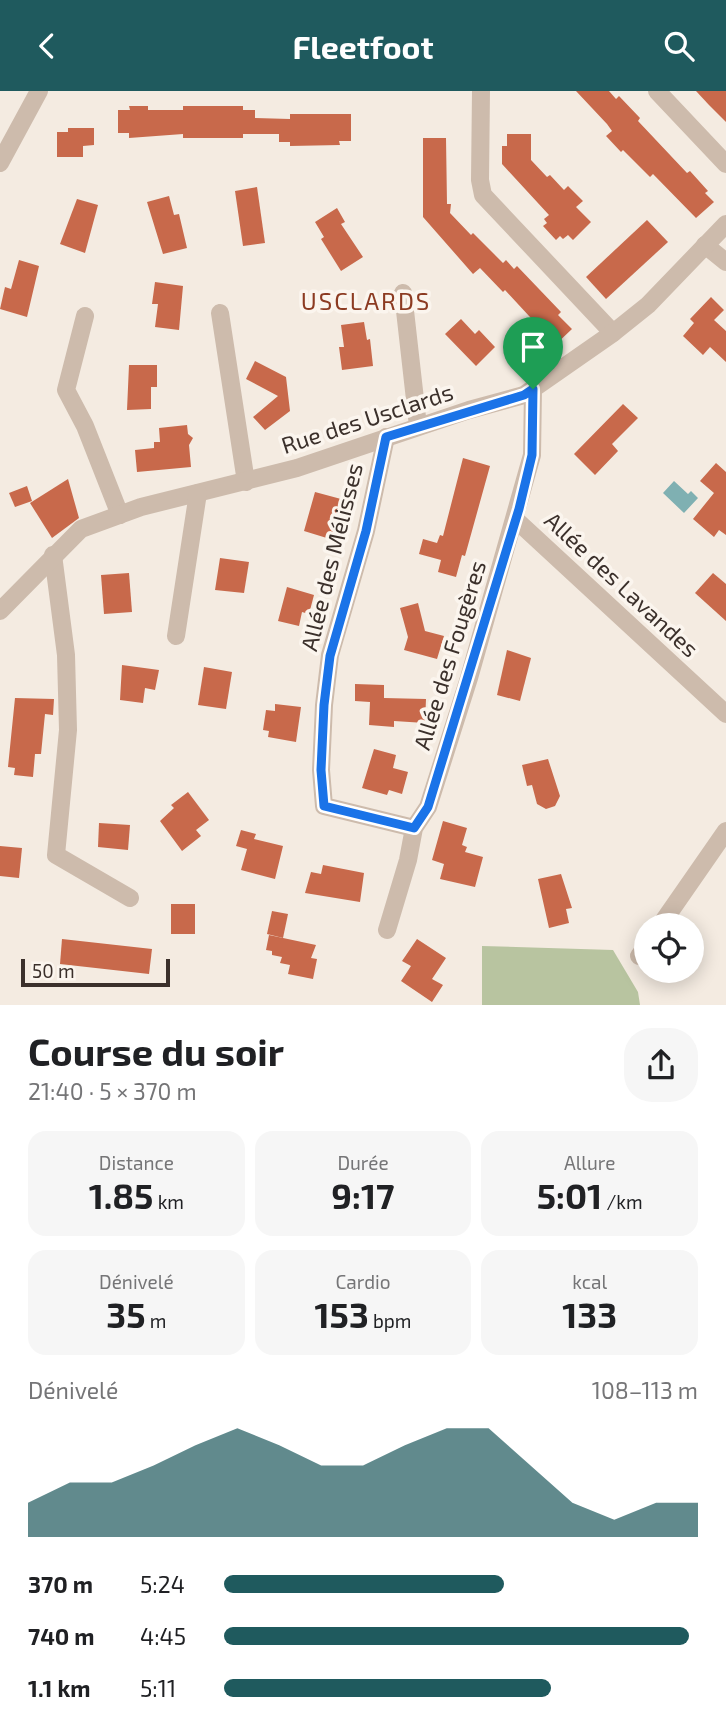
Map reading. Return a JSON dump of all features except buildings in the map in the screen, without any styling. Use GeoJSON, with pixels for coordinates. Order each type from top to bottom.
{"type":"FeatureCollection","features":[{"type":"Feature","properties":{"kind":"street"},"geometry":{"type":"LineString","coordinates":[[0,163],[39,91]]}},
{"type":"Feature","properties":{"kind":"street"},"geometry":{"type":"LineString","coordinates":[[481,91],[480,180],[483,195],[612,333]]}},
{"type":"Feature","properties":{"kind":"street"},"geometry":{"type":"LineString","coordinates":[[657,91],[726,164]]}},
{"type":"Feature","properties":{"kind":"street","name":"Rue des Usclards"},"geometry":{"type":"LineString","coordinates":[[0,611],[81,529],[141,507],[246,482],[524,395],[648,305],[726,224]]}},
{"type":"Feature","properties":{"kind":"street"},"geometry":{"type":"LineString","coordinates":[[705,246],[726,263]]}},
{"type":"Feature","properties":{"kind":"street"},"geometry":{"type":"LineString","coordinates":[[402,293],[418,426]]}},
{"type":"Feature","properties":{"kind":"street"},"geometry":{"type":"LineString","coordinates":[[220,313],[246,482]]}},
{"type":"Feature","properties":{"kind":"street"},"geometry":{"type":"LineString","coordinates":[[85,316],[66,390],[85,426],[120,515]]}},
{"type":"Feature","properties":{"kind":"street","name":"Allée des Fougères"},"geometry":{"type":"LineString","coordinates":[[387,930],[408,860],[414,828],[428,807],[515,519],[532,455],[533,389]]}},
{"type":"Feature","properties":{"kind":"street","name":"Allée des Mélisses"},"geometry":{"type":"LineString","coordinates":[[386,437],[366,531],[330,656],[324,705],[321,770],[324,806],[414,828]]}},
{"type":"Feature","properties":{"kind":"street"},"geometry":{"type":"LineString","coordinates":[[176,636],[198,493]]}},
{"type":"Feature","properties":{"kind":"street","name":"Allée des Lavandes"},"geometry":{"type":"LineString","coordinates":[[515,519],[726,714]]}},
{"type":"Feature","properties":{"kind":"street"},"geometry":{"type":"LineString","coordinates":[[53,555],[66,656],[68,730],[56,855],[130,898]]}},
{"type":"Feature","properties":{"kind":"street"},"geometry":{"type":"LineString","coordinates":[[669,913],[726,831]]}},
{"type":"Feature","properties":{"kind":"green space"},"geometry":{"type":"Polygon","coordinates":[[[482,946],[613,950],[638,992],[640,1005],[482,1005],[482,946]]]}},
{"type":"Feature","properties":{"kind":"water"},"geometry":{"type":"Polygon","coordinates":[[[674,481],[688,494],[691,491],[698,498],[684,513],[663,493],[674,481]]]}},
{"type":"Feature","properties":{"kind":"district","name":"USCLARDS"},"geometry":{"type":"Point","coordinates":[366,300]}},
{"type":"Feature","properties":{"kind":"route"},"geometry":{"type":"LineString","coordinates":[[533,389],[532,455],[519,509],[428,807],[414,828],[324,806],[321,770],[324,705],[330,656],[366,531],[386,437],[469,409],[524,395],[533,389]]}}]}
